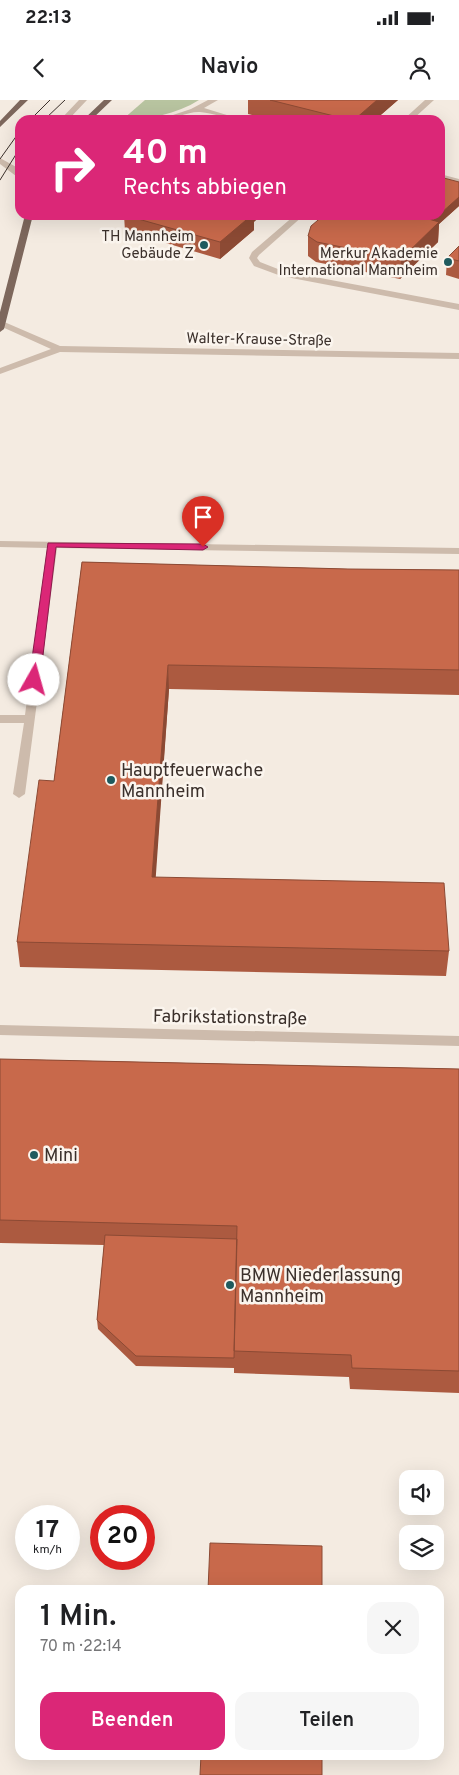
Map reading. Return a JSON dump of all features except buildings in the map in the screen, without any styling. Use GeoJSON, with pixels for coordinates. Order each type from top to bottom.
{"type":"FeatureCollection","features":[{"type":"Feature","properties":{"kind":"main road"},"geometry":{"type":"LineString","coordinates":[[0,125],[24,100]]}},
{"type":"Feature","properties":{"kind":"main road"},"geometry":{"type":"LineString","coordinates":[[92,115],[108,100]]}},
{"type":"Feature","properties":{"kind":"main road"},"geometry":{"type":"LineString","coordinates":[[1,326],[28,220]]}},
{"type":"Feature","properties":{"kind":"street"},"geometry":{"type":"LineString","coordinates":[[69,115],[84,100]]}},
{"type":"Feature","properties":{"kind":"street"},"geometry":{"type":"LineString","coordinates":[[178,115],[198,109],[214,100]]}},
{"type":"Feature","properties":{"kind":"street"},"geometry":{"type":"LineString","coordinates":[[413,115],[430,100]]}},
{"type":"Feature","properties":{"kind":"street"},"geometry":{"type":"LineString","coordinates":[[198,109],[220,115]]}},
{"type":"Feature","properties":{"kind":"street"},"geometry":{"type":"LineString","coordinates":[[0,160],[15,170]]}},
{"type":"Feature","properties":{"kind":"street"},"geometry":{"type":"LineString","coordinates":[[0,172],[15,172]]}},
{"type":"Feature","properties":{"kind":"street"},"geometry":{"type":"LineString","coordinates":[[445,177],[459,181]]}},
{"type":"Feature","properties":{"kind":"street"},"geometry":{"type":"LineString","coordinates":[[294,220],[256,254],[253,258],[257,264],[281,273],[459,307]]}},
{"type":"Feature","properties":{"kind":"street","name":"Walter-Krause-Straße"},"geometry":{"type":"LineString","coordinates":[[1,326],[59,350]]}},
{"type":"Feature","properties":{"kind":"street","name":"Walter-Krause-Straße"},"geometry":{"type":"LineString","coordinates":[[0,371],[59,350],[459,356]]}},
{"type":"Feature","properties":{"kind":"street"},"geometry":{"type":"LineString","coordinates":[[0,544],[459,552]]}},
{"type":"Feature","properties":{"kind":"street"},"geometry":{"type":"LineString","coordinates":[[19,794],[52,544]]}},
{"type":"Feature","properties":{"kind":"street"},"geometry":{"type":"LineString","coordinates":[[0,719],[30,719]]}},
{"type":"Feature","properties":{"kind":"street","name":"Fabrikstationstraße"},"geometry":{"type":"LineString","coordinates":[[0,1030],[459,1040]]}},
{"type":"Feature","properties":{"kind":"green space"},"geometry":{"type":"Polygon","coordinates":[[[145,100],[199,100],[181,109],[162,115],[128,115],[145,100]]]}},
{"type":"Feature","properties":{"kind":"tram line"},"geometry":{"type":"LineString","coordinates":[[35,115],[50,100]]}},
{"type":"Feature","properties":{"kind":"tram line"},"geometry":{"type":"LineString","coordinates":[[49,115],[65,100]]}},
{"type":"Feature","properties":{"kind":"tram line"},"geometry":{"type":"LineString","coordinates":[[0,159],[15,138]]}},
{"type":"Feature","properties":{"kind":"tram line"},"geometry":{"type":"LineString","coordinates":[[0,180],[15,156]]}},
{"type":"Feature","properties":{"kind":"place","name":"TH Mannheim Gebäude Z"},"geometry":{"type":"Point","coordinates":[204,245]}},
{"type":"Feature","properties":{"kind":"place","name":"Merkur Akademie International Mannheim"},"geometry":{"type":"Point","coordinates":[448,262]}},
{"type":"Feature","properties":{"kind":"place","name":"Hauptfeuerwache Mannheim"},"geometry":{"type":"Point","coordinates":[111,780]}},
{"type":"Feature","properties":{"kind":"place","name":"Mini"},"geometry":{"type":"Point","coordinates":[34,1155]}},
{"type":"Feature","properties":{"kind":"place","name":"BMW Niederlassung Mannheim"},"geometry":{"type":"Point","coordinates":[230,1285]}},
{"type":"Feature","properties":{"kind":"route"},"geometry":{"type":"LineString","coordinates":[[34,680],[52,544],[203,547]]}}]}
